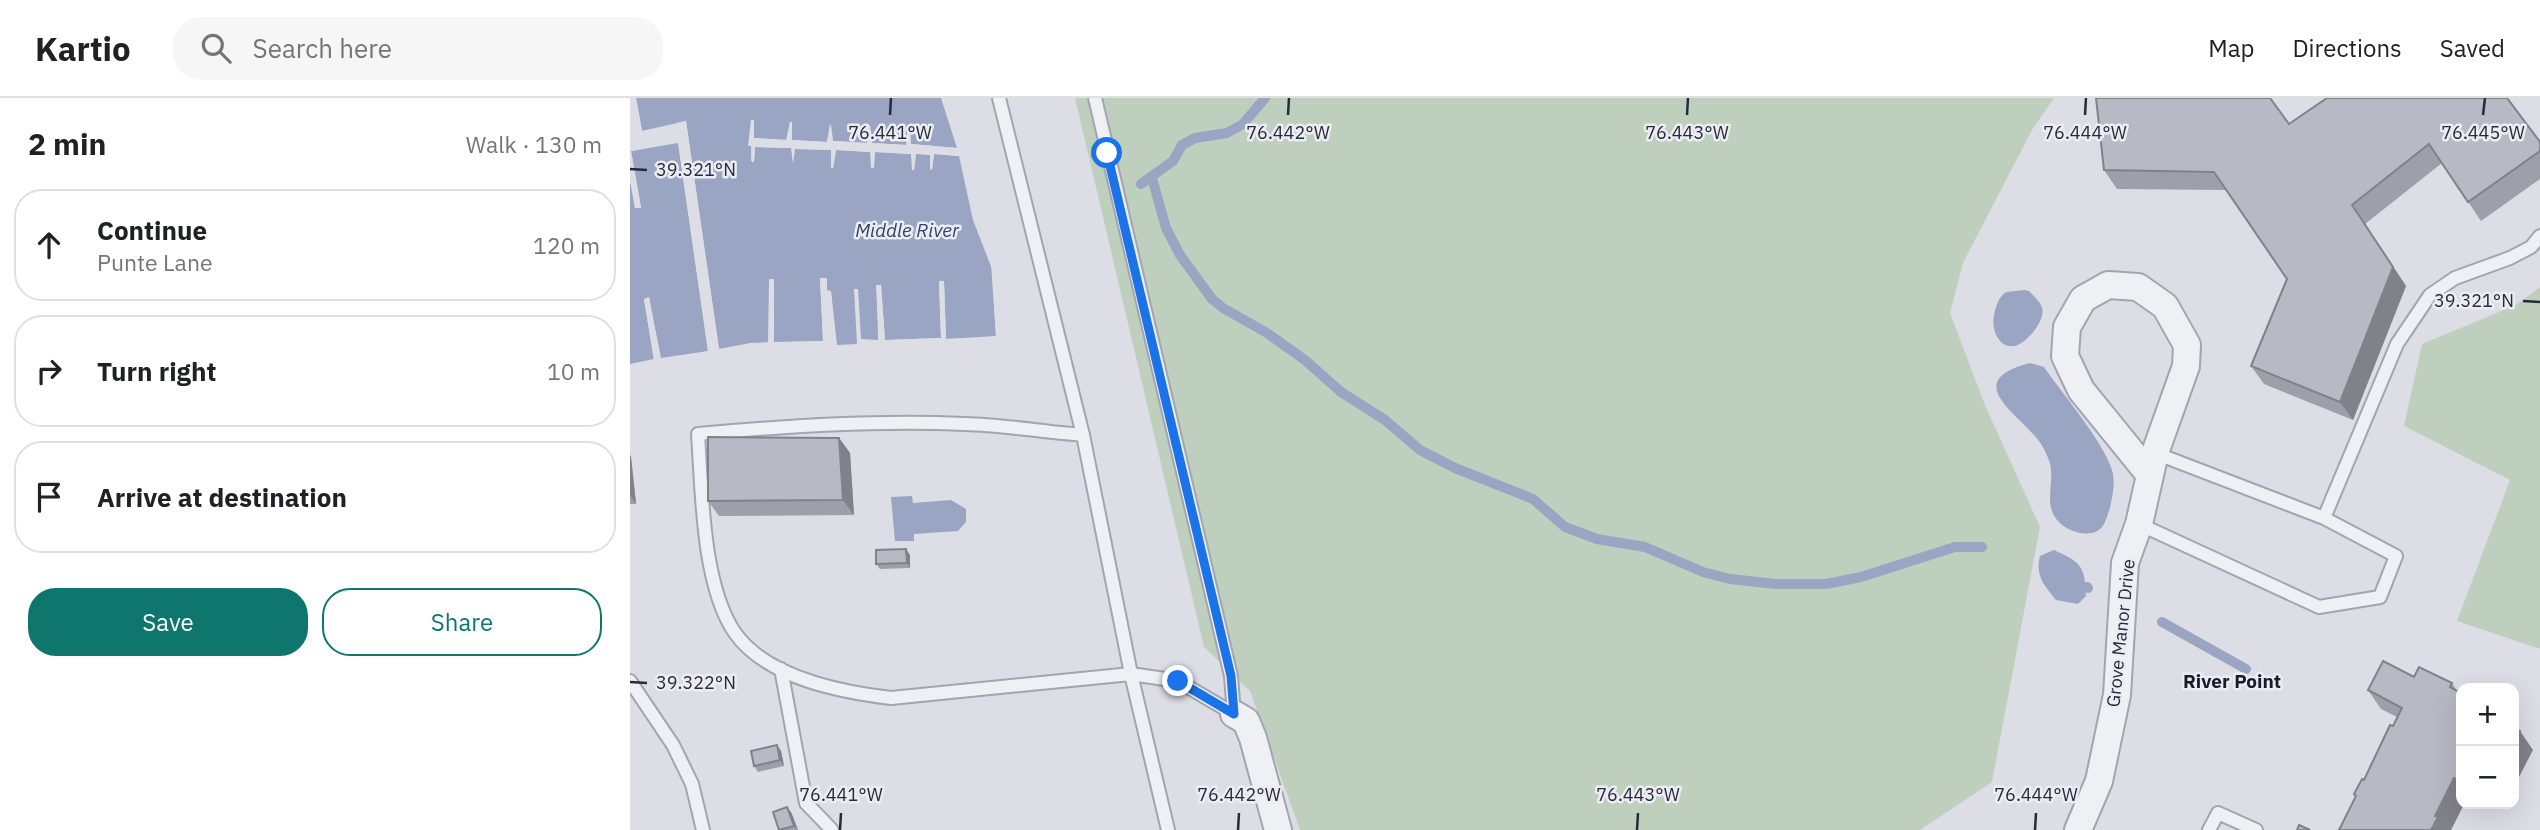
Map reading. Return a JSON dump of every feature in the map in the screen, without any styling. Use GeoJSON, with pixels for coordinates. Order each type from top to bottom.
{"type":"FeatureCollection","features":[{"type":"Feature","properties":{"kind":"street","name":"Grove Manor Drive"},"geometry":{"type":"LineString","coordinates":[[2078,830],[2099,781],[2115,707],[2126,563],[2139,524],[2152,464],[2186,366],[2186,345],[2165,306],[2138,287],[2108,285],[2083,299],[2067,327],[2065,356],[2081,390],[2152,464]]}},
{"type":"Feature","properties":{"kind":"street"},"geometry":{"type":"LineString","coordinates":[[1234,714],[1246,721],[1254,738],[1278,830]]}},
{"type":"Feature","properties":{"kind":"lane"},"geometry":{"type":"LineString","coordinates":[[999,98],[1083,435],[1131,674],[1168,830]]}},
{"type":"Feature","properties":{"kind":"lane"},"geometry":{"type":"LineString","coordinates":[[1095,98],[1231,676],[1234,714]]}},
{"type":"Feature","properties":{"kind":"lane"},"geometry":{"type":"LineString","coordinates":[[2324,518],[2397,344],[2430,295],[2455,278],[2510,258],[2531,247],[2540,236]]}},
{"type":"Feature","properties":{"kind":"lane"},"geometry":{"type":"LineString","coordinates":[[1083,435],[967,424],[892,423],[805,425],[698,434],[705,523],[714,583],[725,614],[736,634],[751,650],[781,669],[808,682],[857,694],[891,698],[1131,674],[1178,681],[1234,714]]}},
{"type":"Feature","properties":{"kind":"lane"},"geometry":{"type":"LineString","coordinates":[[2139,524],[2319,607],[2380,597],[2396,555],[2324,518],[2152,464]]}},
{"type":"Feature","properties":{"kind":"lane"},"geometry":{"type":"LineString","coordinates":[[781,669],[806,803],[832,830]]}},
{"type":"Feature","properties":{"kind":"lane"},"geometry":{"type":"LineString","coordinates":[[630,681],[678,755],[692,784],[704,830]]}},
{"type":"Feature","properties":{"kind":"lane"},"geometry":{"type":"LineString","coordinates":[[2209,830],[2218,813],[2256,830]]}},
{"type":"Feature","properties":{"kind":"green space"},"geometry":{"type":"Polygon","coordinates":[[[1075,98],[2054,98],[2032,130],[1963,263],[1950,313],[1985,405],[2040,527],[1992,782],[1920,830],[1300,830],[1250,691],[1204,647],[1075,98]]]}},
{"type":"Feature","properties":{"kind":"green space"},"geometry":{"type":"Polygon","coordinates":[[[2540,287],[2540,649],[2457,621],[2510,480],[2404,426],[2422,344],[2516,305],[2540,287]]]}},
{"type":"Feature","properties":{"kind":"water","name":"Middle River"},"geometry":{"type":"Polygon","coordinates":[[[636,98],[941,98],[957,148],[911,144],[910,127],[907,145],[872,143],[870,126],[867,143],[833,141],[831,124],[827,142],[792,140],[792,122],[787,140],[753,138],[753,120],[751,161],[754,161],[755,147],[792,148],[793,160],[795,149],[831,150],[833,168],[836,150],[871,152],[873,168],[875,152],[911,154],[914,170],[916,153],[930,154],[930,169],[934,154],[959,156],[973,220],[992,269],[996,337],[946,339],[944,282],[939,281],[941,338],[885,340],[881,285],[877,285],[878,340],[861,339],[858,289],[854,289],[857,344],[837,345],[831,291],[827,291],[820,278],[823,341],[774,342],[774,279],[769,279],[768,342],[719,349],[686,121],[642,131],[636,98]]]}},
{"type":"Feature","properties":{"kind":"water"},"geometry":{"type":"Polygon","coordinates":[[[678,142],[708,351],[661,358],[649,298],[644,299],[654,359],[630,364],[630,180],[635,208],[641,207],[631,151],[678,142]]]}},
{"type":"Feature","properties":{"kind":"water"},"geometry":{"type":"Polygon","coordinates":[[[2025,290],[2040,304],[2041,319],[2025,340],[2015,346],[2009,346],[2000,341],[1995,331],[1993,320],[1996,308],[2006,292],[2025,290]]]}},
{"type":"Feature","properties":{"kind":"water"},"geometry":{"type":"Polygon","coordinates":[[[2030,363],[2044,367],[2093,435],[2109,463],[2114,479],[2111,502],[2101,529],[2095,532],[2081,533],[2072,530],[2063,526],[2054,516],[2050,500],[2051,466],[2045,452],[2036,437],[2005,405],[1999,395],[1996,386],[2000,378],[2011,370],[2030,363]]]}},
{"type":"Feature","properties":{"kind":"water"},"geometry":{"type":"Polygon","coordinates":[[[912,496],[913,503],[951,500],[966,509],[966,522],[958,531],[914,534],[914,541],[895,541],[891,497],[912,496]]]}},
{"type":"Feature","properties":{"kind":"water"},"geometry":{"type":"Polygon","coordinates":[[[2054,550],[2076,562],[2083,571],[2086,596],[2078,604],[2056,600],[2042,580],[2040,556],[2054,550]]]}},
{"type":"Feature","properties":{"kind":"pier"},"geometry":{"type":"Polygon","coordinates":[[[630,98],[636,98],[642,131],[686,121],[719,349],[750,343],[823,341],[820,278],[827,278],[827,290],[831,291],[835,348],[828,294],[824,293],[825,344],[771,344],[717,351],[683,125],[677,129],[630,137],[630,134],[636,132],[630,98]]]}},
{"type":"Feature","properties":{"kind":"pier"},"geometry":{"type":"Polygon","coordinates":[[[751,120],[754,120],[754,138],[786,140],[792,122],[792,140],[827,142],[830,123],[833,141],[867,143],[870,125],[872,143],[906,145],[910,127],[911,144],[957,148],[958,151],[789,142],[752,141],[753,144],[958,152],[959,156],[934,154],[932,170],[930,155],[916,154],[912,170],[911,154],[875,152],[874,168],[871,168],[870,152],[836,150],[831,168],[831,150],[795,149],[793,164],[791,148],[755,147],[752,162],[751,146],[748,146],[751,120]]]}},
{"type":"Feature","properties":{"kind":"pier"},"geometry":{"type":"Polygon","coordinates":[[[678,139],[682,142],[712,352],[709,355],[661,361],[708,351],[678,143],[631,151],[641,208],[635,208],[630,180],[630,148],[678,139]]]}},
{"type":"Feature","properties":{"kind":"pier"},"geometry":{"type":"Polygon","coordinates":[[[991,264],[996,279],[998,339],[879,344],[876,285],[881,285],[885,340],[941,338],[939,281],[944,281],[946,339],[996,336],[991,264]]]}},
{"type":"Feature","properties":{"kind":"pier"},"geometry":{"type":"Polygon","coordinates":[[[649,297],[661,361],[657,357],[655,363],[630,367],[654,361],[644,299],[649,297]]]}},
{"type":"Feature","properties":{"kind":"building"},"geometry":{"type":"Polygon","coordinates":[[[2096,98],[2270,98],[2289,124],[2327,98],[2507,98],[2540,142],[2540,151],[2468,202],[2429,144],[2352,205],[2393,267],[2340,402],[2251,366],[2287,279],[2214,172],[2104,170],[2096,98]]]}},
{"type":"Feature","properties":{"kind":"building"},"geometry":{"type":"Polygon","coordinates":[[[708,437],[839,438],[843,500],[708,501],[708,437]]]}},
{"type":"Feature","properties":{"kind":"building"},"geometry":{"type":"Polygon","coordinates":[[[906,549],[907,563],[876,564],[876,550],[906,549]]]}},
{"type":"Feature","properties":{"kind":"building"},"geometry":{"type":"Polygon","coordinates":[[[2383,661],[2414,677],[2419,667],[2452,683],[2450,687],[2456,690],[2456,779],[2435,816],[2438,817],[2431,830],[2339,830],[2356,796],[2354,794],[2362,779],[2364,780],[2390,725],[2393,726],[2402,708],[2368,690],[2383,661]]]}},
{"type":"Feature","properties":{"kind":"building"},"geometry":{"type":"Polygon","coordinates":[[[777,745],[780,760],[754,766],[751,751],[777,745]]]}},
{"type":"Feature","properties":{"kind":"building"},"geometry":{"type":"Polygon","coordinates":[[[787,807],[794,826],[779,830],[773,812],[787,807]]]}},
{"type":"Feature","properties":{"kind":"building"},"geometry":{"type":"Polygon","coordinates":[[[2299,825],[2310,830],[2297,830],[2299,825]]]}},
{"type":"Feature","properties":{"kind":"waterway"},"geometry":{"type":"LineString","coordinates":[[1141,184],[1173,161],[1182,145],[1195,138],[1227,133],[1243,124],[1265,98]]}},
{"type":"Feature","properties":{"kind":"waterway"},"geometry":{"type":"LineString","coordinates":[[1152,178],[1166,228],[1180,255],[1212,299],[1305,360],[1341,392],[1385,420],[1420,450],[1455,468],[1533,499],[1565,527],[1597,539],[1645,547],[1703,572],[1730,579],[1776,584],[1826,584],[1861,577],[1955,547],[1982,547]]}},
{"type":"Feature","properties":{"kind":"waterway"},"geometry":{"type":"LineString","coordinates":[[2162,622],[2246,669]]}},
{"type":"Feature","properties":{"kind":"district","name":"River Point"},"geometry":{"type":"Point","coordinates":[2232,681]}},
{"type":"Feature","properties":{"kind":"route"},"geometry":{"type":"LineString","coordinates":[[1107,153],[1231,676],[1234,714],[1178,681]]}}]}
